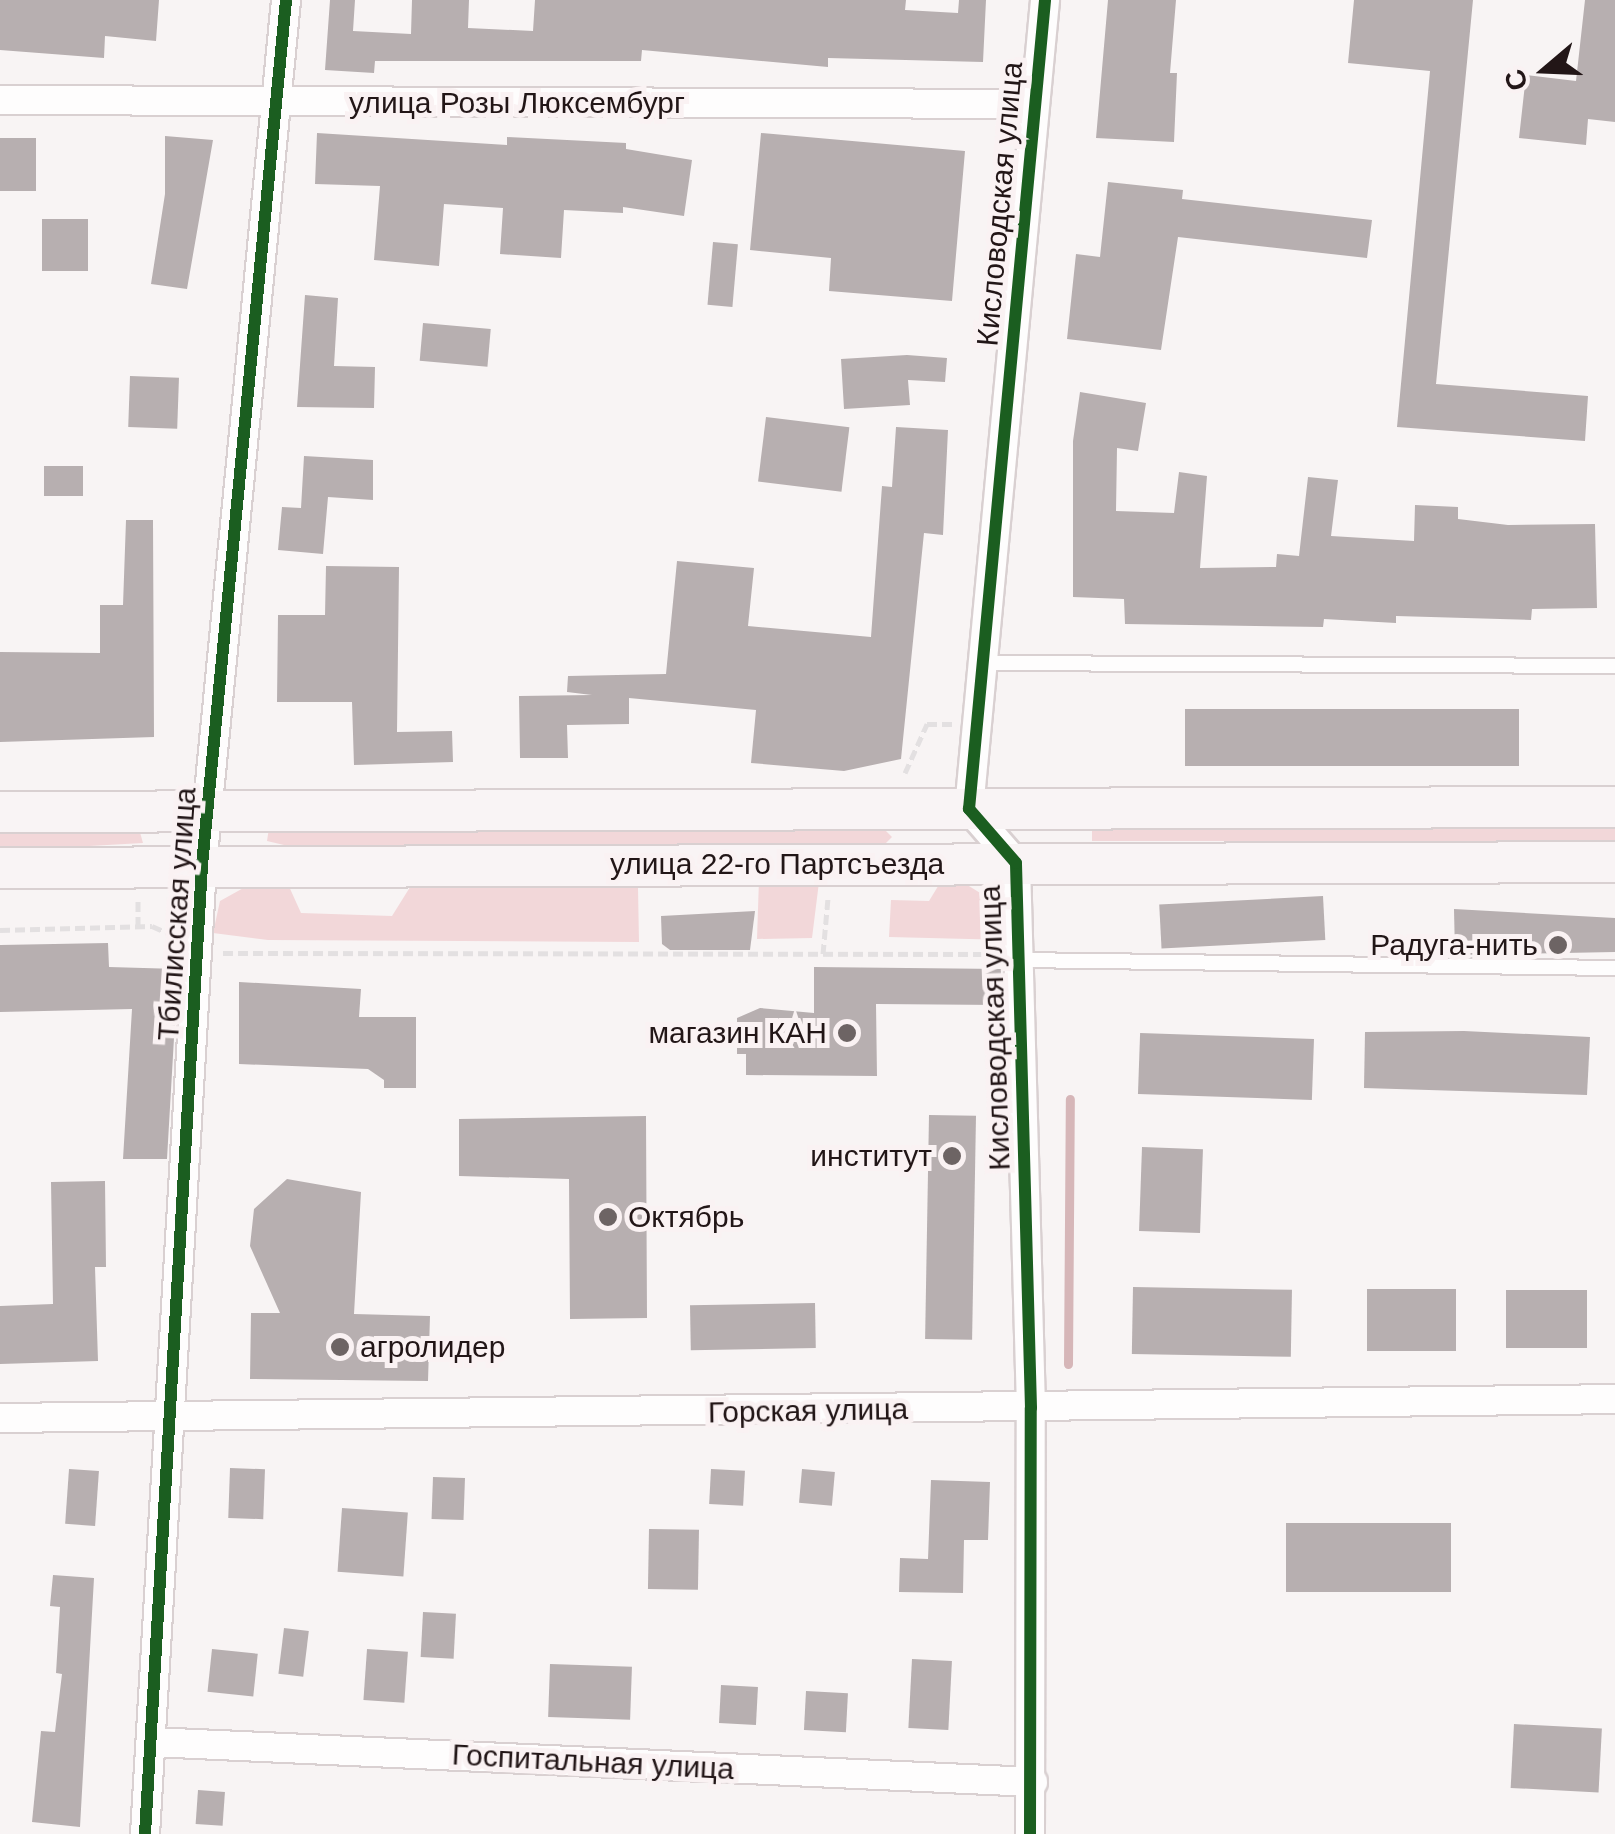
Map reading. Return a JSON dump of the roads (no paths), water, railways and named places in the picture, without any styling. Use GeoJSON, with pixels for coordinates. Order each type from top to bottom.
{"type":"FeatureCollection","features":[{"type":"Feature","properties":{"kind":"main road","name":"улица 22-го Партсъезда"},"geometry":{"type":"LineString","coordinates":[[0,812],[1615,808]]}},
{"type":"Feature","properties":{"kind":"main road","name":"улица 22-го Партсъезда"},"geometry":{"type":"LineString","coordinates":[[0,868],[202,864],[1615,862]]}},
{"type":"Feature","properties":{"kind":"street","name":"Тбилисская улица"},"geometry":{"type":"LineString","coordinates":[[145,1834],[202,864],[286,0]]}},
{"type":"Feature","properties":{"kind":"street","name":"Кисловодская улица"},"geometry":{"type":"LineString","coordinates":[[1030,1834],[1034,1782],[1032,1408],[1016,864],[969,809],[1045,0]]}},
{"type":"Feature","properties":{"kind":"street","name":"улица Розы Люксембург"},"geometry":{"type":"LineString","coordinates":[[0,100],[1034,104]]}},
{"type":"Feature","properties":{"kind":"street","name":"Горская улица"},"geometry":{"type":"LineString","coordinates":[[0,1418],[1615,1398]]}},
{"type":"Feature","properties":{"kind":"street","name":"Госпитальная улица"},"geometry":{"type":"LineString","coordinates":[[152,1742],[1034,1782]]}},
{"type":"Feature","properties":{"kind":"lane"},"geometry":{"type":"LineString","coordinates":[[983,664],[1615,666]]}},
{"type":"Feature","properties":{"kind":"lane"},"geometry":{"type":"LineString","coordinates":[[1018,971],[1615,968]]}},
{"type":"Feature","properties":{"kind":"waterway"},"geometry":{"type":"LineString","coordinates":[[1068,1364],[1070,1099]]}},
{"type":"Feature","properties":{"kind":"place","name":"Радуга-нить"},"geometry":{"type":"Point","coordinates":[1558,945]}},
{"type":"Feature","properties":{"kind":"place","name":"магазин КАН"},"geometry":{"type":"Point","coordinates":[847,1033]}},
{"type":"Feature","properties":{"kind":"place","name":"институт"},"geometry":{"type":"Point","coordinates":[952,1156]}},
{"type":"Feature","properties":{"kind":"place","name":"Октябрь"},"geometry":{"type":"Point","coordinates":[608,1217]}},
{"type":"Feature","properties":{"kind":"place","name":"агролидер"},"geometry":{"type":"Point","coordinates":[340,1347]}}]}
